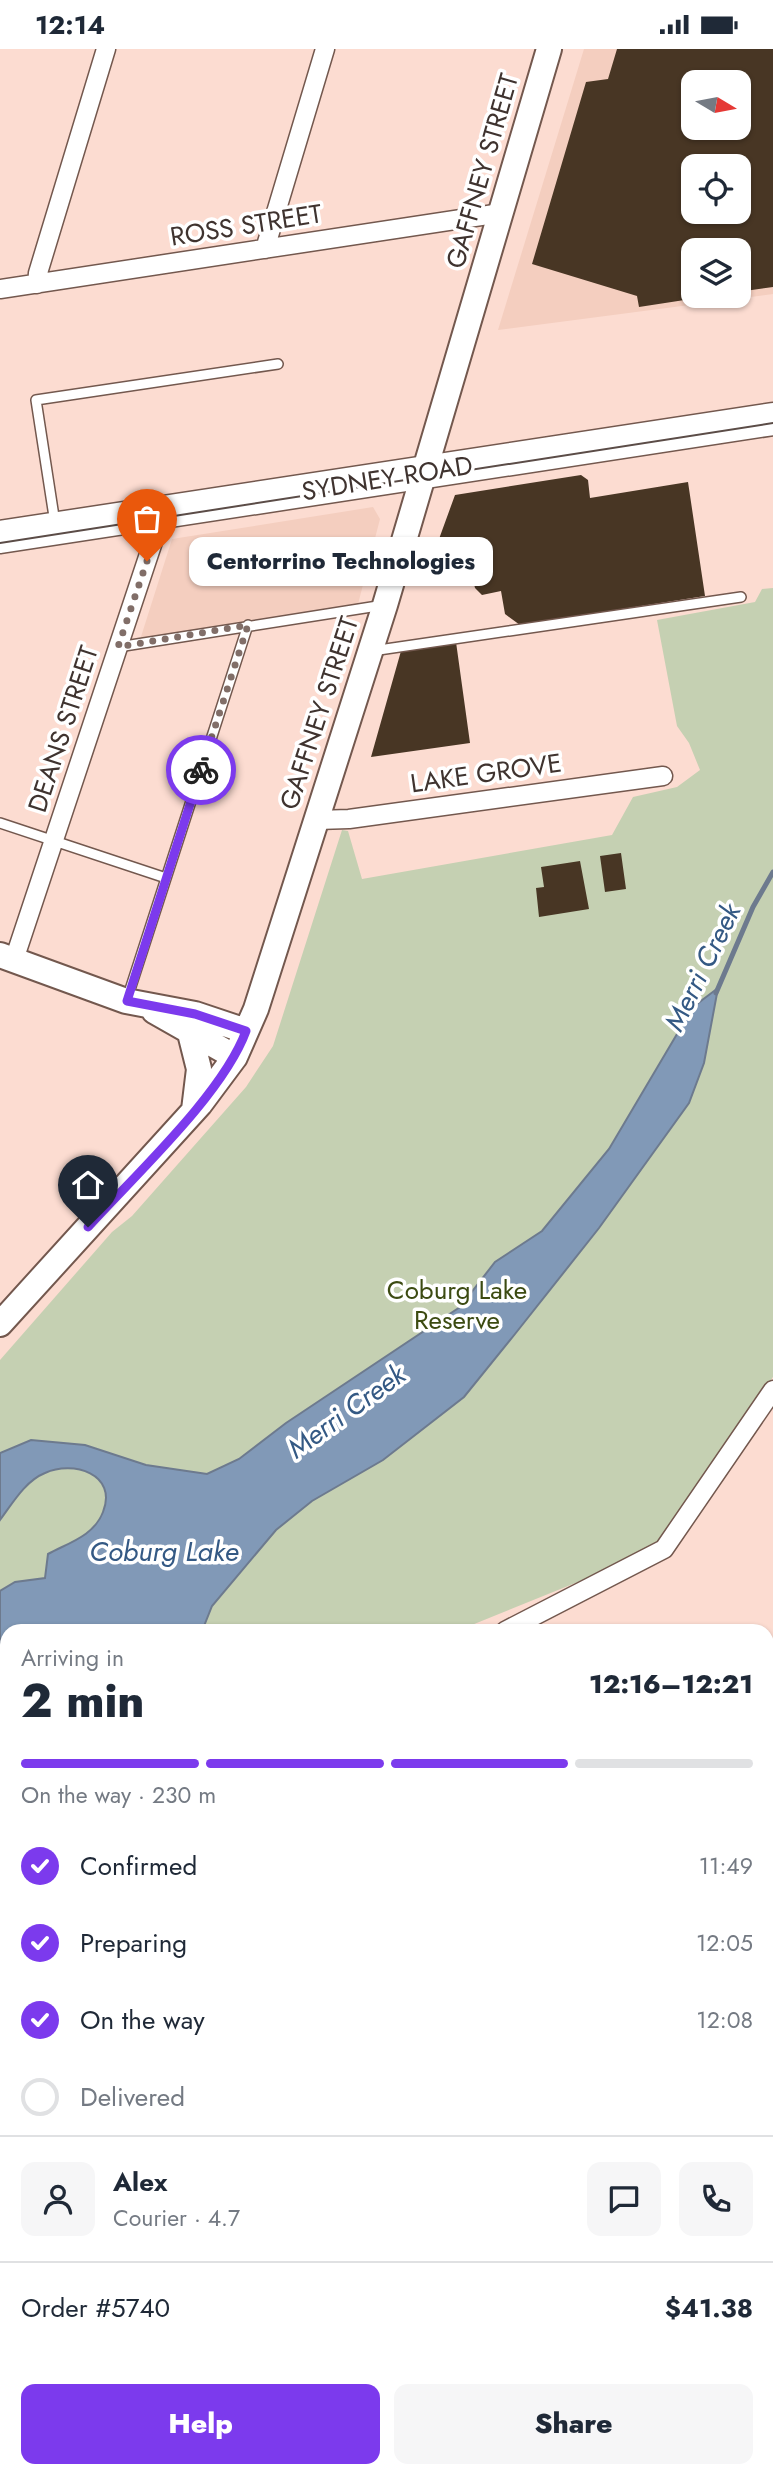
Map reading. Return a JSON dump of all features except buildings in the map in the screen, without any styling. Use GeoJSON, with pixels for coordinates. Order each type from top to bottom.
{"type":"FeatureCollection","features":[{"type":"Feature","properties":{"kind":"highway","name":"SYDNEY ROAD"},"geometry":{"type":"LineString","coordinates":[[0,537],[773,419]]}},
{"type":"Feature","properties":{"kind":"main road","name":"GAFFNEY STREET"},"geometry":{"type":"LineString","coordinates":[[0,1324],[194,1110],[235,1057],[317,820],[371,651],[549,49]]}},
{"type":"Feature","properties":{"kind":"main road"},"geometry":{"type":"LineString","coordinates":[[7,957],[137,1004],[235,1057]]}},
{"type":"Feature","properties":{"kind":"main road"},"geometry":{"type":"LineString","coordinates":[[137,1004],[195,1014],[246,1031]]}},
{"type":"Feature","properties":{"kind":"main road"},"geometry":{"type":"LineString","coordinates":[[190,1033],[199,1069],[194,1110]]}},
{"type":"Feature","properties":{"kind":"street"},"geometry":{"type":"LineString","coordinates":[[37,284],[106,49]]}},
{"type":"Feature","properties":{"kind":"street"},"geometry":{"type":"LineString","coordinates":[[265,249],[325,49]]}},
{"type":"Feature","properties":{"kind":"street","name":"ROSS STREET"},"geometry":{"type":"LineString","coordinates":[[0,289],[500,213]]}},
{"type":"Feature","properties":{"kind":"street","name":"DEANS STREET"},"geometry":{"type":"LineString","coordinates":[[7,957],[54,839],[154,540],[153,514]]}},
{"type":"Feature","properties":{"kind":"street","name":"LAKE GROVE"},"geometry":{"type":"LineString","coordinates":[[317,820],[349,819],[663,776]]}},
{"type":"Feature","properties":{"kind":"street"},"geometry":{"type":"LineString","coordinates":[[519,1624],[664,1549],[773,1390]]}},
{"type":"Feature","properties":{"kind":"lane"},"geometry":{"type":"LineString","coordinates":[[56,529],[36,400],[278,364]]}},
{"type":"Feature","properties":{"kind":"lane"},"geometry":{"type":"LineString","coordinates":[[371,651],[741,597]]}},
{"type":"Feature","properties":{"kind":"lane"},"geometry":{"type":"LineString","coordinates":[[118,647],[385,604]]}},
{"type":"Feature","properties":{"kind":"lane"},"geometry":{"type":"LineString","coordinates":[[137,1004],[166,878],[248,625]]}},
{"type":"Feature","properties":{"kind":"lane"},"geometry":{"type":"LineString","coordinates":[[0,823],[166,878]]}},
{"type":"Feature","properties":{"kind":"shaded area"},"geometry":{"type":"Polygon","coordinates":[[[584,49],[773,49],[773,294],[751,297],[751,238],[681,238],[681,306],[498,330],[584,49]]]}},
{"type":"Feature","properties":{"kind":"shaded area"},"geometry":{"type":"Polygon","coordinates":[[[373,507],[380,519],[357,608],[139,643],[172,539],[373,507]]]}},
{"type":"Feature","properties":{"kind":"green space","name":"Coburg Lake Reserve"},"geometry":{"type":"Polygon","coordinates":[[[773,588],[773,1377],[652,1552],[474,1624],[0,1624],[0,1360],[112,1232],[132,1216],[246,1087],[273,1046],[342,830],[348,831],[362,879],[612,835],[633,797],[677,787],[700,770],[689,743],[677,726],[657,620],[755,602],[762,589],[773,588]]]}},
{"type":"Feature","properties":{"kind":"water","name":"Coburg Lake"},"geometry":{"type":"Polygon","coordinates":[[[718,988],[704,1063],[689,1103],[599,1228],[464,1397],[383,1460],[312,1501],[276,1530],[212,1606],[205,1624],[0,1624],[0,1591],[15,1582],[45,1578],[48,1554],[87,1533],[99,1520],[106,1499],[104,1488],[90,1473],[68,1468],[56,1469],[31,1481],[0,1520],[0,1453],[31,1440],[85,1445],[146,1465],[207,1474],[239,1459],[286,1423],[460,1307],[495,1262],[542,1231],[609,1149],[693,1007],[718,988]]]}},
{"type":"Feature","properties":{"kind":"waterway","name":"Merri Creek"},"geometry":{"type":"LineString","coordinates":[[716,993],[753,907],[773,872]]}},
{"type":"Feature","properties":{"kind":"tram line"},"geometry":{"type":"LineString","coordinates":[[0,543],[773,423]]}},
{"type":"Feature","properties":{"kind":"way so far"},"geometry":{"type":"LineString","coordinates":[[147,561],[118,647],[248,625],[201,770]]}},
{"type":"Feature","properties":{"kind":"place","name":"Centorrino Technologies"},"geometry":{"type":"Point","coordinates":[147,561]}},
{"type":"Feature","properties":{"kind":"route"},"geometry":{"type":"LineString","coordinates":[[88,1227],[200,1104],[235,1057],[246,1031],[195,1014],[147,1007],[127,1001],[201,770]]}}]}
